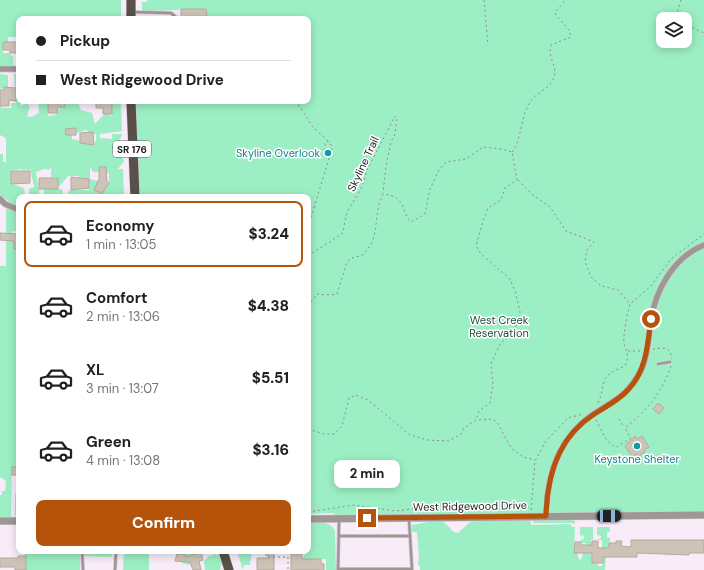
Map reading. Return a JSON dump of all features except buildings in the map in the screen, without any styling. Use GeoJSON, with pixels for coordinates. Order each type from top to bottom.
{"type":"FeatureCollection","features":[{"type":"Feature","properties":{"kind":"main road"},"geometry":{"type":"LineString","coordinates":[[131,16],[132,0]]}},
{"type":"Feature","properties":{"kind":"main road","name":"SR 176"},"geometry":{"type":"LineString","coordinates":[[132,104],[135,194]]}},
{"type":"Feature","properties":{"kind":"main road"},"geometry":{"type":"LineString","coordinates":[[224,554],[229,570]]}},
{"type":"Feature","properties":{"kind":"street"},"geometry":{"type":"LineString","coordinates":[[0,69],[16,69]]}},
{"type":"Feature","properties":{"kind":"street"},"geometry":{"type":"LineString","coordinates":[[0,199],[5,204],[16,209]]}},
{"type":"Feature","properties":{"kind":"street"},"geometry":{"type":"LineString","coordinates":[[546,516],[552,467],[564,443],[576,428],[592,415],[609,406],[629,390],[640,372],[645,358],[655,300],[665,279],[682,258],[704,245]]}},
{"type":"Feature","properties":{"kind":"street","name":"West Ridgewood Drive"},"geometry":{"type":"LineString","coordinates":[[311,519],[704,515]]}},
{"type":"Feature","properties":{"kind":"street"},"geometry":{"type":"LineString","coordinates":[[0,521],[16,521]]}},
{"type":"Feature","properties":{"kind":"lane"},"geometry":{"type":"LineString","coordinates":[[131,16],[171,13],[174,16]]}},
{"type":"Feature","properties":{"kind":"lane"},"geometry":{"type":"LineString","coordinates":[[658,364],[670,362]]}},
{"type":"Feature","properties":{"kind":"lane"},"geometry":{"type":"LineString","coordinates":[[339,519],[338,569],[412,569],[409,518]]}},
{"type":"Feature","properties":{"kind":"lane"},"geometry":{"type":"LineString","coordinates":[[339,536],[410,536]]}},
{"type":"Feature","properties":{"kind":"lane"},"geometry":{"type":"LineString","coordinates":[[82,554],[83,570]]}},
{"type":"Feature","properties":{"kind":"lane"},"geometry":{"type":"LineString","coordinates":[[115,570],[116,554]]}},
{"type":"Feature","properties":{"kind":"path"},"geometry":{"type":"LineString","coordinates":[[484,0],[488,45]]}},
{"type":"Feature","properties":{"kind":"path"},"geometry":{"type":"LineString","coordinates":[[566,0],[555,12],[569,30],[570,37],[551,45],[550,55],[556,69],[554,78],[531,100],[526,111],[519,143],[512,152],[517,180],[533,195],[550,207],[566,231],[594,242],[587,250],[585,261],[591,277],[600,286],[618,290],[630,304]]}},
{"type":"Feature","properties":{"kind":"path"},"geometry":{"type":"LineString","coordinates":[[677,12],[681,0]]}},
{"type":"Feature","properties":{"kind":"path"},"geometry":{"type":"LineString","coordinates":[[692,27],[704,33]]}},
{"type":"Feature","properties":{"kind":"path"},"geometry":{"type":"LineString","coordinates":[[298,104],[312,126],[332,146],[311,217]]}},
{"type":"Feature","properties":{"kind":"path","name":"Skyline Trail"},"geometry":{"type":"LineString","coordinates":[[311,254],[343,232],[347,214],[363,188],[366,172],[395,116],[397,118],[395,134],[391,142],[386,166],[383,194]]}},
{"type":"Feature","properties":{"kind":"path"},"geometry":{"type":"LineString","coordinates":[[328,141],[325,143],[324,147],[325,152],[328,153]]}},
{"type":"Feature","properties":{"kind":"path"},"geometry":{"type":"LineString","coordinates":[[311,302],[317,294],[337,294],[347,262],[352,258],[363,256],[374,235],[377,205],[383,194],[397,199],[403,205],[409,221],[419,218],[425,214],[430,189],[439,170],[446,162],[466,159],[483,147],[512,152]]}},
{"type":"Feature","properties":{"kind":"path"},"geometry":{"type":"LineString","coordinates":[[476,420],[479,411],[490,403],[493,384],[491,366],[496,351],[500,344],[511,334],[520,319],[515,291],[510,279],[481,254],[476,244],[488,208],[501,200],[505,188],[517,180]]}},
{"type":"Feature","properties":{"kind":"path"},"geometry":{"type":"LineString","coordinates":[[598,403],[602,383],[608,374],[625,366],[628,358],[628,351],[624,342],[630,304],[650,288],[672,258],[704,234]]}},
{"type":"Feature","properties":{"kind":"path"},"geometry":{"type":"LineString","coordinates":[[625,428],[649,407],[668,377],[673,356],[670,351],[664,348],[650,350]]}},
{"type":"Feature","properties":{"kind":"path"},"geometry":{"type":"LineString","coordinates":[[628,351],[642,351]]}},
{"type":"Feature","properties":{"kind":"path"},"geometry":{"type":"LineString","coordinates":[[311,430],[324,434],[334,434],[342,426],[349,398],[356,395],[368,400],[410,435],[436,440],[449,441],[457,437],[476,420],[486,418],[495,420],[503,431],[511,448],[523,456],[536,461]]}},
{"type":"Feature","properties":{"kind":"path"},"geometry":{"type":"LineString","coordinates":[[531,512],[536,461],[546,440],[568,418],[589,412]]}},
{"type":"Feature","properties":{"kind":"path"},"geometry":{"type":"LineString","coordinates":[[594,418],[607,442],[617,448],[631,438],[619,419]]}},
{"type":"Feature","properties":{"kind":"path"},"geometry":{"type":"LineString","coordinates":[[311,512],[354,505],[396,511],[427,507],[453,510],[531,507]]}},
{"type":"Feature","properties":{"kind":"path"},"geometry":{"type":"LineString","coordinates":[[266,554],[266,557],[288,558],[288,570]]}},
{"type":"Feature","properties":{"kind":"green space"},"geometry":{"type":"Polygon","coordinates":[[[0,0],[121,0],[121,16],[16,16],[16,37],[8,37],[8,42],[3,42],[3,53],[9,53],[13,57],[13,67],[0,67],[0,0]]]}},
{"type":"Feature","properties":{"kind":"green space","name":"West Creek Reservation"},"geometry":{"type":"Polygon","coordinates":[[[147,0],[704,0],[704,514],[335,518],[334,513],[311,514],[311,194],[131,194],[131,104],[311,104],[311,16],[207,16],[206,9],[142,11],[142,2],[147,2],[147,0]]]}},
{"type":"Feature","properties":{"kind":"green space"},"geometry":{"type":"Polygon","coordinates":[[[0,74],[8,75],[8,87],[0,89],[0,74]]]}},
{"type":"Feature","properties":{"kind":"green space"},"geometry":{"type":"Polygon","coordinates":[[[14,74],[16,74],[16,103],[14,74]]]}},
{"type":"Feature","properties":{"kind":"green space"},"geometry":{"type":"Polygon","coordinates":[[[11,103],[21,104],[21,106],[27,104],[30,106],[27,116],[31,117],[39,113],[38,104],[48,104],[48,116],[55,115],[63,104],[78,104],[81,110],[92,113],[95,124],[106,112],[112,116],[112,104],[121,104],[122,131],[100,134],[100,138],[112,139],[112,134],[122,134],[120,140],[115,141],[115,151],[112,150],[113,155],[120,150],[124,161],[118,169],[123,169],[124,194],[68,194],[71,190],[89,190],[89,179],[80,179],[79,176],[68,176],[59,187],[56,182],[56,177],[51,177],[51,167],[49,170],[44,169],[36,172],[40,194],[29,194],[29,189],[34,187],[30,168],[30,170],[12,170],[15,179],[13,184],[24,188],[25,194],[16,194],[16,206],[0,195],[0,154],[3,154],[3,162],[6,162],[6,138],[0,135],[0,105],[2,108],[11,108],[11,103]],[[65,129],[66,134],[72,135],[72,139],[89,143],[89,145],[94,144],[96,141],[96,134],[91,134],[86,130],[78,133],[72,129],[65,129]],[[90,167],[90,179],[98,181],[105,191],[109,183],[109,173],[93,172],[90,167]]]}},
{"type":"Feature","properties":{"kind":"green space"},"geometry":{"type":"Polygon","coordinates":[[[44,189],[62,189],[63,194],[44,194],[44,189]]]}},
{"type":"Feature","properties":{"kind":"green space"},"geometry":{"type":"Polygon","coordinates":[[[8,208],[16,212],[16,232],[12,231],[11,241],[14,241],[14,249],[16,249],[16,467],[12,467],[11,518],[0,517],[0,495],[2,495],[2,491],[5,491],[6,481],[0,477],[0,266],[6,266],[6,209],[8,208]]]}},
{"type":"Feature","properties":{"kind":"green space"},"geometry":{"type":"Polygon","coordinates":[[[15,493],[16,493],[16,516],[15,493]]]}},
{"type":"Feature","properties":{"kind":"green space"},"geometry":{"type":"Polygon","coordinates":[[[530,520],[531,525],[570,524],[572,527],[575,527],[574,553],[578,553],[578,558],[581,560],[583,553],[585,553],[586,543],[582,543],[580,540],[584,539],[584,536],[580,535],[580,527],[593,527],[593,540],[590,540],[592,542],[592,563],[598,563],[598,566],[602,566],[604,548],[602,548],[602,540],[597,540],[601,538],[601,536],[597,535],[597,527],[610,527],[610,531],[607,533],[607,537],[610,538],[609,556],[606,557],[605,570],[420,570],[420,566],[418,565],[419,556],[417,532],[412,532],[412,525],[439,521],[446,524],[452,531],[458,533],[470,522],[530,520]]]}},
{"type":"Feature","properties":{"kind":"green space"},"geometry":{"type":"Polygon","coordinates":[[[533,520],[572,520],[575,521],[575,524],[533,523],[533,520]]]}},
{"type":"Feature","properties":{"kind":"green space"},"geometry":{"type":"Polygon","coordinates":[[[311,523],[327,524],[333,527],[335,531],[336,570],[326,570],[326,559],[302,559],[305,554],[311,554],[311,523]]]}},
{"type":"Feature","properties":{"kind":"green space"},"geometry":{"type":"Polygon","coordinates":[[[24,554],[80,554],[80,570],[26,570],[24,554]]]}},
{"type":"Feature","properties":{"kind":"green space"},"geometry":{"type":"Polygon","coordinates":[[[84,554],[112,554],[111,557],[84,556],[84,554]]]}},
{"type":"Feature","properties":{"kind":"green space"},"geometry":{"type":"Polygon","coordinates":[[[124,554],[149,554],[149,570],[123,570],[124,554]]]}},
{"type":"Feature","properties":{"kind":"green space"},"geometry":{"type":"Polygon","coordinates":[[[183,554],[203,554],[189,565],[182,563],[181,559],[183,554]]]}},
{"type":"Feature","properties":{"kind":"green space"},"geometry":{"type":"Polygon","coordinates":[[[215,554],[220,556],[222,562],[220,570],[205,570],[204,561],[209,556],[215,554]]]}},
{"type":"Feature","properties":{"kind":"green space"},"geometry":{"type":"Polygon","coordinates":[[[238,554],[252,554],[250,565],[244,565],[243,570],[238,554]]]}},
{"type":"Feature","properties":{"kind":"place","name":"Skyline Overlook"},"geometry":{"type":"Point","coordinates":[328,153]}},
{"type":"Feature","properties":{"kind":"place","name":"Keystone Shelter"},"geometry":{"type":"Point","coordinates":[637,446]}},
{"type":"Feature","properties":{"kind":"route"},"geometry":{"type":"LineString","coordinates":[[367,518],[546,516],[547,496],[552,467],[564,443],[576,428],[592,415],[609,406],[629,390],[640,372],[645,358],[651,319]]}}]}
